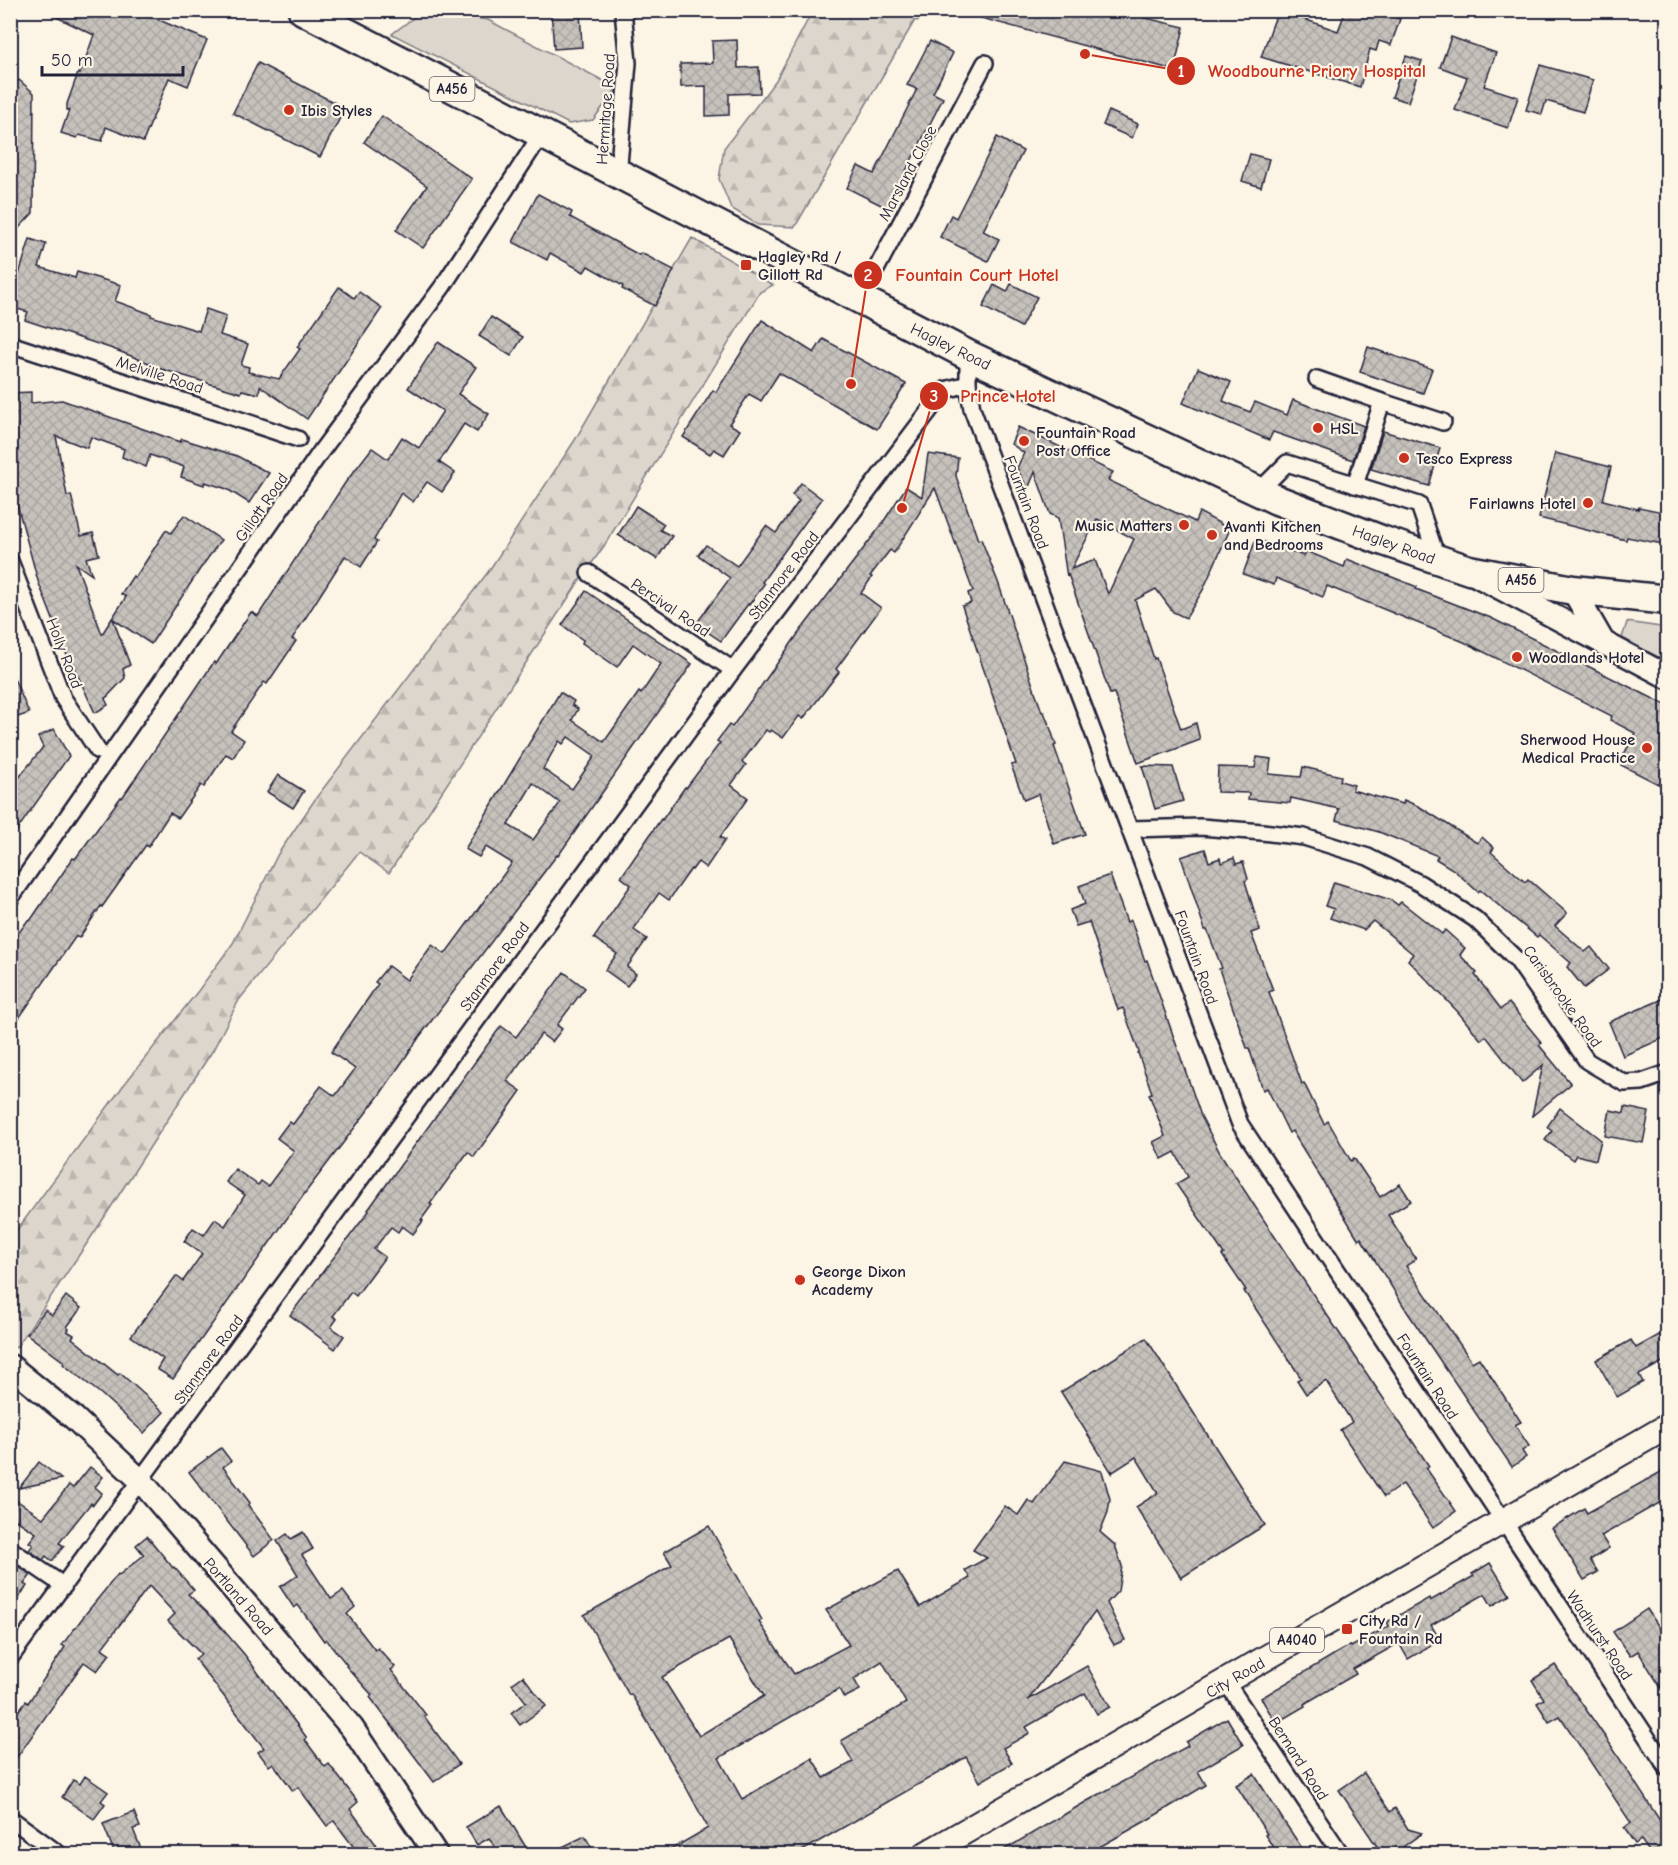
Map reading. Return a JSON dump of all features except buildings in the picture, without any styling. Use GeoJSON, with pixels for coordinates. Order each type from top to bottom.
{"type":"FeatureCollection","features":[{"type":"Feature","properties":{"kind":"highway","name":"Hagley Road"},"geometry":{"type":"LineString","coordinates":[[303,10],[968,355],[1258,492],[1438,561],[1468,570],[1573,590],[1668,600]]}},
{"type":"Feature","properties":{"kind":"main road"},"geometry":{"type":"LineString","coordinates":[[1468,570],[1668,677]]}},
{"type":"Feature","properties":{"kind":"main road"},"geometry":{"type":"LineString","coordinates":[[1573,590],[1604,644]]}},
{"type":"Feature","properties":{"kind":"main road","name":"Portland Road"},"geometry":{"type":"LineString","coordinates":[[10,1366],[74,1418],[141,1481],[352,1728],[436,1854]]}},
{"type":"Feature","properties":{"kind":"main road","name":"City Road"},"geometry":{"type":"LineString","coordinates":[[926,1854],[1668,1426]]}},
{"type":"Feature","properties":{"kind":"street","name":"Hermitage Road"},"geometry":{"type":"LineString","coordinates":[[618,175],[628,63],[624,10]]}},
{"type":"Feature","properties":{"kind":"street","name":"Marsland Close"},"geometry":{"type":"LineString","coordinates":[[860,300],[985,63]]}},
{"type":"Feature","properties":{"kind":"street","name":"Gillott Road"},"geometry":{"type":"LineString","coordinates":[[10,898],[322,450],[443,286],[541,135]]}},
{"type":"Feature","properties":{"kind":"street","name":"Melville Road"},"geometry":{"type":"LineString","coordinates":[[10,344],[298,439]]}},
{"type":"Feature","properties":{"kind":"street","name":"Fountain Road"},"geometry":{"type":"LineString","coordinates":[[968,355],[968,384],[972,409],[1240,1124],[1503,1520]]}},
{"type":"Feature","properties":{"kind":"street"},"geometry":{"type":"LineString","coordinates":[[1317,379],[1443,422]]}},
{"type":"Feature","properties":{"kind":"street","name":"Stanmore Road"},"geometry":{"type":"LineString","coordinates":[[10,1658],[733,670],[945,390],[968,384]]}},
{"type":"Feature","properties":{"kind":"street"},"geometry":{"type":"LineString","coordinates":[[1355,485],[1382,402]]}},
{"type":"Feature","properties":{"kind":"street"},"geometry":{"type":"LineString","coordinates":[[1258,492],[1287,463],[1419,505],[1438,561]]}},
{"type":"Feature","properties":{"kind":"street","name":"Holly Road"},"geometry":{"type":"LineString","coordinates":[[10,561],[63,698],[98,751]]}},
{"type":"Feature","properties":{"kind":"street","name":"Percival Road"},"geometry":{"type":"LineString","coordinates":[[589,573],[733,670]]}},
{"type":"Feature","properties":{"kind":"street","name":"Carisbrooke Road"},"geometry":{"type":"LineString","coordinates":[[1131,829],[1201,827],[1262,832],[1304,837],[1368,857],[1421,884],[1475,919],[1517,960],[1587,1061],[1624,1083],[1642,1082],[1668,1073]]}},
{"type":"Feature","properties":{"kind":"street","name":"Wadhurst Road"},"geometry":{"type":"LineString","coordinates":[[1503,1520],[1668,1769]]}},
{"type":"Feature","properties":{"kind":"street"},"geometry":{"type":"LineString","coordinates":[[10,1549],[64,1586]]}},
{"type":"Feature","properties":{"kind":"street","name":"Bernard Road"},"geometry":{"type":"LineString","coordinates":[[1226,1682],[1341,1854]]}},
{"type":"Feature","properties":{"kind":"street"},"geometry":{"type":"LineString","coordinates":[[10,1818],[59,1854]]}},
{"type":"Feature","properties":{"kind":"green space"},"geometry":{"type":"Polygon","coordinates":[[[424,10],[488,20],[617,88],[593,120],[569,124],[392,34],[424,10]]]}},
{"type":"Feature","properties":{"kind":"green space"},"geometry":{"type":"Polygon","coordinates":[[[813,10],[923,11],[918,21],[915,20],[795,227],[758,225],[731,208],[719,179],[724,148],[776,80],[813,10]]]}},
{"type":"Feature","properties":{"kind":"green space"},"geometry":{"type":"Polygon","coordinates":[[[692,238],[773,285],[760,292],[604,546],[389,873],[359,852],[239,1000],[213,1050],[16,1348],[11,1344],[11,1238],[123,1086],[233,943],[278,854],[316,798],[488,572],[575,440],[692,238]]]}},
{"type":"Feature","properties":{"kind":"green space"},"geometry":{"type":"Polygon","coordinates":[[[1627,622],[1667,628],[1667,662],[1622,638],[1627,622]]]}},
{"type":"Feature","properties":{"kind":"place","name":"Woodbourne Priory Hospital"},"geometry":{"type":"Point","coordinates":[1085,54]}},
{"type":"Feature","properties":{"kind":"place","name":"Ibis Styles"},"geometry":{"type":"Point","coordinates":[289,110]}},
{"type":"Feature","properties":{"kind":"place","name":"Hagley Rd / Gillott Rd"},"geometry":{"type":"Point","coordinates":[746,265]}},
{"type":"Feature","properties":{"kind":"place","name":"Fountain Court Hotel"},"geometry":{"type":"Point","coordinates":[851,384]}},
{"type":"Feature","properties":{"kind":"place","name":"HSL"},"geometry":{"type":"Point","coordinates":[1318,428]}},
{"type":"Feature","properties":{"kind":"place","name":"Fountain Road Post Office"},"geometry":{"type":"Point","coordinates":[1024,441]}},
{"type":"Feature","properties":{"kind":"place","name":"Tesco Express"},"geometry":{"type":"Point","coordinates":[1404,458]}},
{"type":"Feature","properties":{"kind":"place","name":"Fairlawns Hotel"},"geometry":{"type":"Point","coordinates":[1588,503]}},
{"type":"Feature","properties":{"kind":"place","name":"Prince Hotel"},"geometry":{"type":"Point","coordinates":[902,508]}},
{"type":"Feature","properties":{"kind":"place","name":"Music Matters"},"geometry":{"type":"Point","coordinates":[1184,525]}},
{"type":"Feature","properties":{"kind":"place","name":"Avanti Kitchen and Bedrooms"},"geometry":{"type":"Point","coordinates":[1212,535]}},
{"type":"Feature","properties":{"kind":"place","name":"Woodlands Hotel"},"geometry":{"type":"Point","coordinates":[1517,657]}},
{"type":"Feature","properties":{"kind":"place","name":"Sherwood House Medical Practice"},"geometry":{"type":"Point","coordinates":[1647,748]}},
{"type":"Feature","properties":{"kind":"place","name":"George Dixon Academy"},"geometry":{"type":"Point","coordinates":[800,1280]}},
{"type":"Feature","properties":{"kind":"place","name":"City Rd / Fountain Rd"},"geometry":{"type":"Point","coordinates":[1347,1629]}}]}
